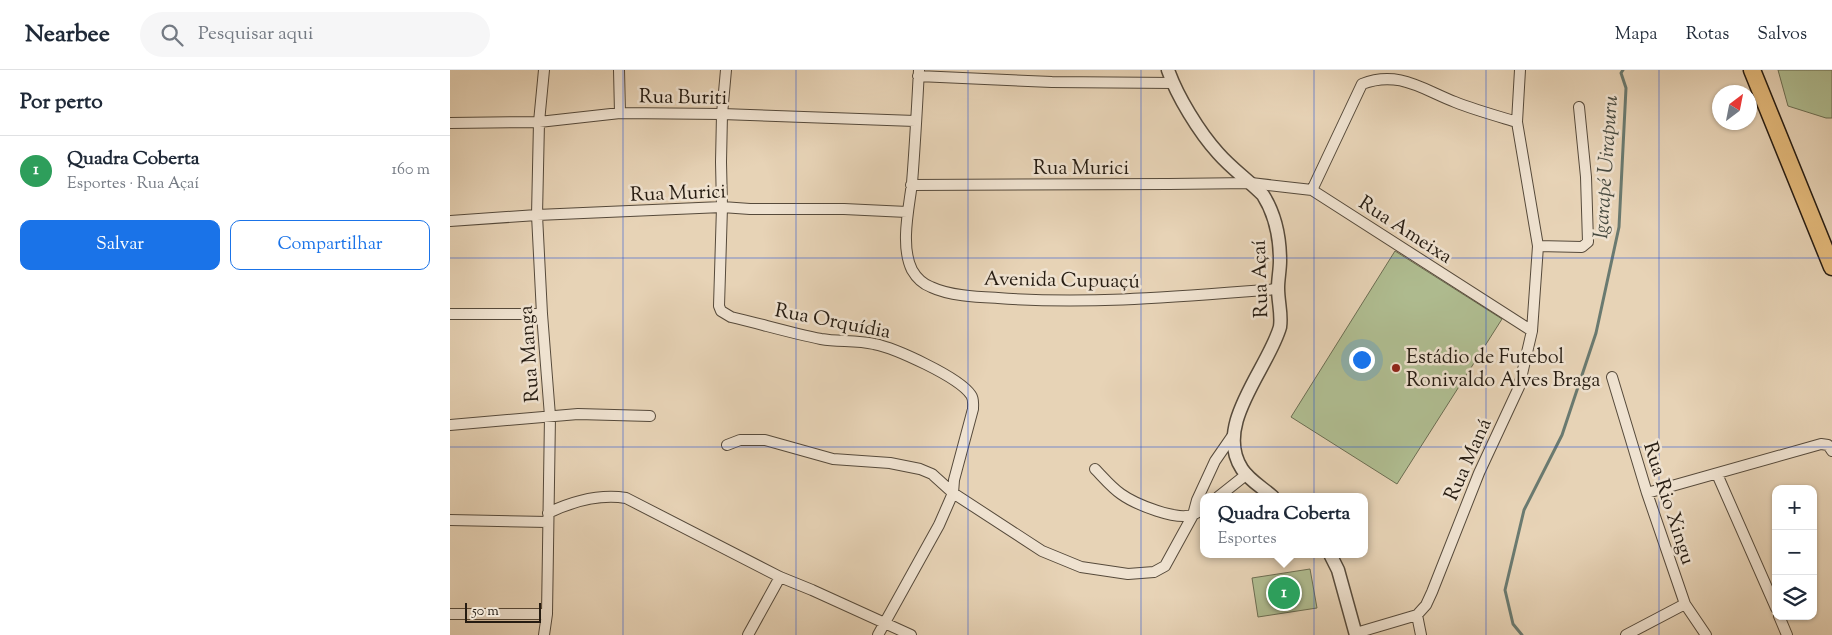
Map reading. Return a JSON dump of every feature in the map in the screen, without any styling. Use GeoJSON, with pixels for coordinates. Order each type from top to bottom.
{"type":"FeatureCollection","features":[{"type":"Feature","properties":{"kind":"highway"},"geometry":{"type":"LineString","coordinates":[[1752,70],[1832,267]]}},
{"type":"Feature","properties":{"kind":"street","name":"Rua Manga"},"geometry":{"type":"LineString","coordinates":[[544,70],[537,215],[550,416],[547,614],[544,635]]}},
{"type":"Feature","properties":{"kind":"street"},"geometry":{"type":"LineString","coordinates":[[619,70],[620,113]]}},
{"type":"Feature","properties":{"kind":"street"},"geometry":{"type":"LineString","coordinates":[[722,207],[722,114],[726,70]]}},
{"type":"Feature","properties":{"kind":"street","name":"Rua Açaí"},"geometry":{"type":"LineString","coordinates":[[1168,70],[1173,83],[1206,139],[1219,154],[1263,195],[1268,203],[1277,231],[1280,261],[1278,290],[1281,318],[1278,334],[1238,415],[1233,435],[1238,462],[1247,474],[1269,493]]}},
{"type":"Feature","properties":{"kind":"street","name":"Rua Maná"},"geometry":{"type":"LineString","coordinates":[[1417,615],[1426,605],[1432,592],[1476,482],[1519,387],[1532,331],[1538,246],[1517,122],[1520,70]]}},
{"type":"Feature","properties":{"kind":"street"},"geometry":{"type":"LineString","coordinates":[[918,73],[1052,82],[1173,83]]}},
{"type":"Feature","properties":{"kind":"street","name":"Avenida Cupuaçú"},"geometry":{"type":"LineString","coordinates":[[918,73],[912,185],[907,212],[911,268],[924,283],[933,288],[969,296],[1024,300],[1138,299],[1278,290]]}},
{"type":"Feature","properties":{"kind":"street"},"geometry":{"type":"LineString","coordinates":[[1312,190],[1362,84],[1370,77],[1380,73],[1407,74],[1454,102],[1517,122]]}},
{"type":"Feature","properties":{"kind":"street"},"geometry":{"type":"LineString","coordinates":[[1538,246],[1582,247],[1588,242],[1586,178],[1579,107]]}},
{"type":"Feature","properties":{"kind":"street","name":"Rua Buriti"},"geometry":{"type":"LineString","coordinates":[[450,123],[540,122],[620,113],[722,114],[915,121]]}},
{"type":"Feature","properties":{"kind":"street","name":"Rua Murici"},"geometry":{"type":"LineString","coordinates":[[912,185],[1251,183]]}},
{"type":"Feature","properties":{"kind":"street","name":"Rua Ameixa"},"geometry":{"type":"LineString","coordinates":[[1251,183],[1312,190],[1532,331]]}},
{"type":"Feature","properties":{"kind":"street","name":"Rua Murici"},"geometry":{"type":"LineString","coordinates":[[450,221],[537,215],[722,207],[750,209],[844,208],[907,212]]}},
{"type":"Feature","properties":{"kind":"street","name":"Rua Orquídia"},"geometry":{"type":"LineString","coordinates":[[722,207],[719,306],[721,311],[731,317],[826,340],[872,343],[892,349],[926,364],[961,386],[970,393],[973,400],[973,409],[954,480],[953,492],[939,525],[878,635]]}},
{"type":"Feature","properties":{"kind":"street"},"geometry":{"type":"LineString","coordinates":[[450,314],[542,314]]}},
{"type":"Feature","properties":{"kind":"street","name":"Rua Rio Xingu"},"geometry":{"type":"LineString","coordinates":[[1612,377],[1647,493],[1685,604],[1706,635]]}},
{"type":"Feature","properties":{"kind":"street"},"geometry":{"type":"LineString","coordinates":[[450,426],[578,414],[650,416]]}},
{"type":"Feature","properties":{"kind":"street"},"geometry":{"type":"LineString","coordinates":[[1201,493],[1215,461],[1233,435]]}},
{"type":"Feature","properties":{"kind":"street"},"geometry":{"type":"LineString","coordinates":[[727,445],[740,440],[766,440],[833,459],[908,466],[932,474],[953,492],[1042,551],[1060,560],[1089,568],[1128,574],[1154,572],[1165,566],[1193,515],[1200,495]]}},
{"type":"Feature","properties":{"kind":"street"},"geometry":{"type":"LineString","coordinates":[[1647,493],[1829,448]]}},
{"type":"Feature","properties":{"kind":"street"},"geometry":{"type":"LineString","coordinates":[[1095,469],[1119,493],[1134,502],[1163,512],[1193,515],[1200,511]]}},
{"type":"Feature","properties":{"kind":"street"},"geometry":{"type":"LineString","coordinates":[[1223,493],[1247,474]]}},
{"type":"Feature","properties":{"kind":"street"},"geometry":{"type":"LineString","coordinates":[[1718,474],[1772,599]]}},
{"type":"Feature","properties":{"kind":"street"},"geometry":{"type":"LineString","coordinates":[[450,520],[548,517],[564,506],[615,496],[626,498],[780,577],[911,635]]}},
{"type":"Feature","properties":{"kind":"street"},"geometry":{"type":"LineString","coordinates":[[1332,558],[1338,570],[1356,634],[1417,615],[1421,635]]}},
{"type":"Feature","properties":{"kind":"street"},"geometry":{"type":"LineString","coordinates":[[748,635],[780,577]]}},
{"type":"Feature","properties":{"kind":"street"},"geometry":{"type":"LineString","coordinates":[[1626,635],[1685,604]]}},
{"type":"Feature","properties":{"kind":"street"},"geometry":{"type":"LineString","coordinates":[[450,614],[547,614]]}},
{"type":"Feature","properties":{"kind":"street"},"geometry":{"type":"LineString","coordinates":[[1781,620],[1787,635]]}},
{"type":"Feature","properties":{"kind":"green space"},"geometry":{"type":"Polygon","coordinates":[[[1778,70],[1832,70],[1832,118],[1826,118],[1788,106],[1778,70]]]}},
{"type":"Feature","properties":{"kind":"green space","name":"Estádio de Futebol Ronivaldo Alves Braga"},"geometry":{"type":"Polygon","coordinates":[[[1395,251],[1502,319],[1397,484],[1291,417],[1395,251]]]}},
{"type":"Feature","properties":{"kind":"green space"},"geometry":{"type":"Polygon","coordinates":[[[1310,569],[1317,608],[1258,617],[1252,578],[1310,569]]]}},
{"type":"Feature","properties":{"kind":"waterway","name":"Igarapé Uirapuru"},"geometry":{"type":"LineString","coordinates":[[1522,635],[1513,624],[1505,590],[1524,510],[1562,435],[1596,333],[1619,227],[1626,88],[1621,73],[1623,70]]}},
{"type":"Feature","properties":{"kind":"place","name":"Estádio de Futebol Ronivaldo Alves Braga"},"geometry":{"type":"Point","coordinates":[1396,368]}},
{"type":"Feature","properties":{"kind":"place","name":"Quadra Coberta"},"geometry":{"type":"Point","coordinates":[1284,593]}}]}
